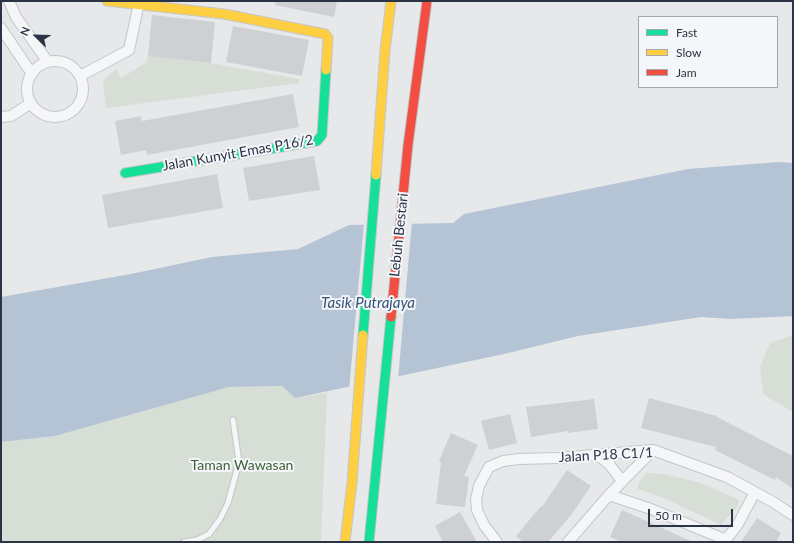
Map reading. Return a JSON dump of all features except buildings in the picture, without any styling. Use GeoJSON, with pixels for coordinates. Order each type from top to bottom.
{"type":"FeatureCollection","features":[{"type":"Feature","properties":{"kind":"main road","name":"Jalan Kunyit Emas P16/2"},"geometry":{"type":"LineString","coordinates":[[107,1],[138,3],[224,14],[324,34],[328,38],[322,135],[317,141],[126,173]]}},
{"type":"Feature","properties":{"kind":"main road"},"geometry":{"type":"LineString","coordinates":[[385,51],[386,1]]}},
{"type":"Feature","properties":{"kind":"main road","name":"Lebuh Bestari"},"geometry":{"type":"LineString","coordinates":[[345,542],[352,482],[385,51],[391,1]]}},
{"type":"Feature","properties":{"kind":"main road","name":"Lebuh Bestari"},"geometry":{"type":"LineString","coordinates":[[369,542],[408,145],[427,1]]}},
{"type":"Feature","properties":{"kind":"main road"},"geometry":{"type":"LineString","coordinates":[[422,34],[436,1]]}},
{"type":"Feature","properties":{"kind":"street"},"geometry":{"type":"LineString","coordinates":[[9,1],[16,17],[48,62]]}},
{"type":"Feature","properties":{"kind":"street"},"geometry":{"type":"LineString","coordinates":[[80,76],[129,50],[138,3]]}},
{"type":"Feature","properties":{"kind":"street"},"geometry":{"type":"LineString","coordinates":[[1,28],[32,74]]}},
{"type":"Feature","properties":{"kind":"street"},"geometry":{"type":"LineString","coordinates":[[58,61],[67,63],[74,69],[80,76],[83,85],[80,99],[73,110],[64,115],[55,117],[46,115],[38,110],[31,103],[27,88],[32,74],[36,68],[48,62],[58,61]]}},
{"type":"Feature","properties":{"kind":"street"},"geometry":{"type":"LineString","coordinates":[[1,117],[10,116],[31,103]]}},
{"type":"Feature","properties":{"kind":"street"},"geometry":{"type":"LineString","coordinates":[[568,542],[608,495],[653,450]]}},
{"type":"Feature","properties":{"kind":"street","name":"Jalan P18 C1/1"},"geometry":{"type":"LineString","coordinates":[[497,542],[484,525],[477,510],[479,486],[489,467],[503,461],[519,459],[558,458],[653,450],[727,477],[793,515]]}},
{"type":"Feature","properties":{"kind":"street"},"geometry":{"type":"LineString","coordinates":[[596,454],[610,464],[622,481]]}},
{"type":"Feature","properties":{"kind":"street"},"geometry":{"type":"LineString","coordinates":[[608,495],[651,509],[724,539],[738,524],[755,492]]}},
{"type":"Feature","properties":{"kind":"lane"},"geometry":{"type":"LineString","coordinates":[[184,542],[197,540],[209,534],[220,519],[228,503],[239,462],[233,420]]}},
{"type":"Feature","properties":{"kind":"green space"},"geometry":{"type":"Polygon","coordinates":[[[148,56],[209,63],[299,79],[299,83],[106,108],[103,81],[116,69],[121,78],[147,62],[148,56]]]}},
{"type":"Feature","properties":{"kind":"green space"},"geometry":{"type":"Polygon","coordinates":[[[790,336],[793,337],[793,412],[763,394],[760,367],[770,343],[790,336]]]}},
{"type":"Feature","properties":{"kind":"green space","name":"Taman Wawasan"},"geometry":{"type":"Polygon","coordinates":[[[282,386],[295,398],[327,393],[321,542],[1,542],[1,442],[55,436],[229,387],[282,386]]]}},
{"type":"Feature","properties":{"kind":"green space"},"geometry":{"type":"Polygon","coordinates":[[[646,473],[664,474],[701,483],[739,500],[738,506],[721,525],[664,498],[638,489],[638,484],[646,473]]]}},
{"type":"Feature","properties":{"kind":"water","name":"Tasik Putrajaya"},"geometry":{"type":"Polygon","coordinates":[[[779,162],[793,163],[793,316],[731,319],[701,317],[578,336],[504,354],[295,398],[282,386],[229,387],[55,436],[1,442],[1,297],[131,274],[212,257],[298,249],[349,225],[453,223],[464,214],[688,169],[779,162]]]}},
{"type":"Feature","properties":{"kind":"pier"},"geometry":{"type":"Polygon","coordinates":[[[412,222],[398,379],[349,390],[364,223],[412,222]]]}},
{"type":"Feature","properties":{"kind":"traffic: fast"},"geometry":{"type":"LineString","coordinates":[[125,173],[317,141],[322,135],[326,70]]}},
{"type":"Feature","properties":{"kind":"traffic: fast"},"geometry":{"type":"LineString","coordinates":[[363,335],[376,175]]}},
{"type":"Feature","properties":{"kind":"traffic: fast"},"geometry":{"type":"LineString","coordinates":[[369,542],[391,317]]}},
{"type":"Feature","properties":{"kind":"traffic: slow"},"geometry":{"type":"LineString","coordinates":[[107,1],[224,14],[325,34],[328,38],[326,70]]}},
{"type":"Feature","properties":{"kind":"traffic: slow"},"geometry":{"type":"LineString","coordinates":[[376,175],[385,51],[391,1]]}},
{"type":"Feature","properties":{"kind":"traffic: slow"},"geometry":{"type":"LineString","coordinates":[[345,542],[352,483],[363,335]]}},
{"type":"Feature","properties":{"kind":"traffic: jam"},"geometry":{"type":"LineString","coordinates":[[391,317],[408,145],[427,1]]}}]}
